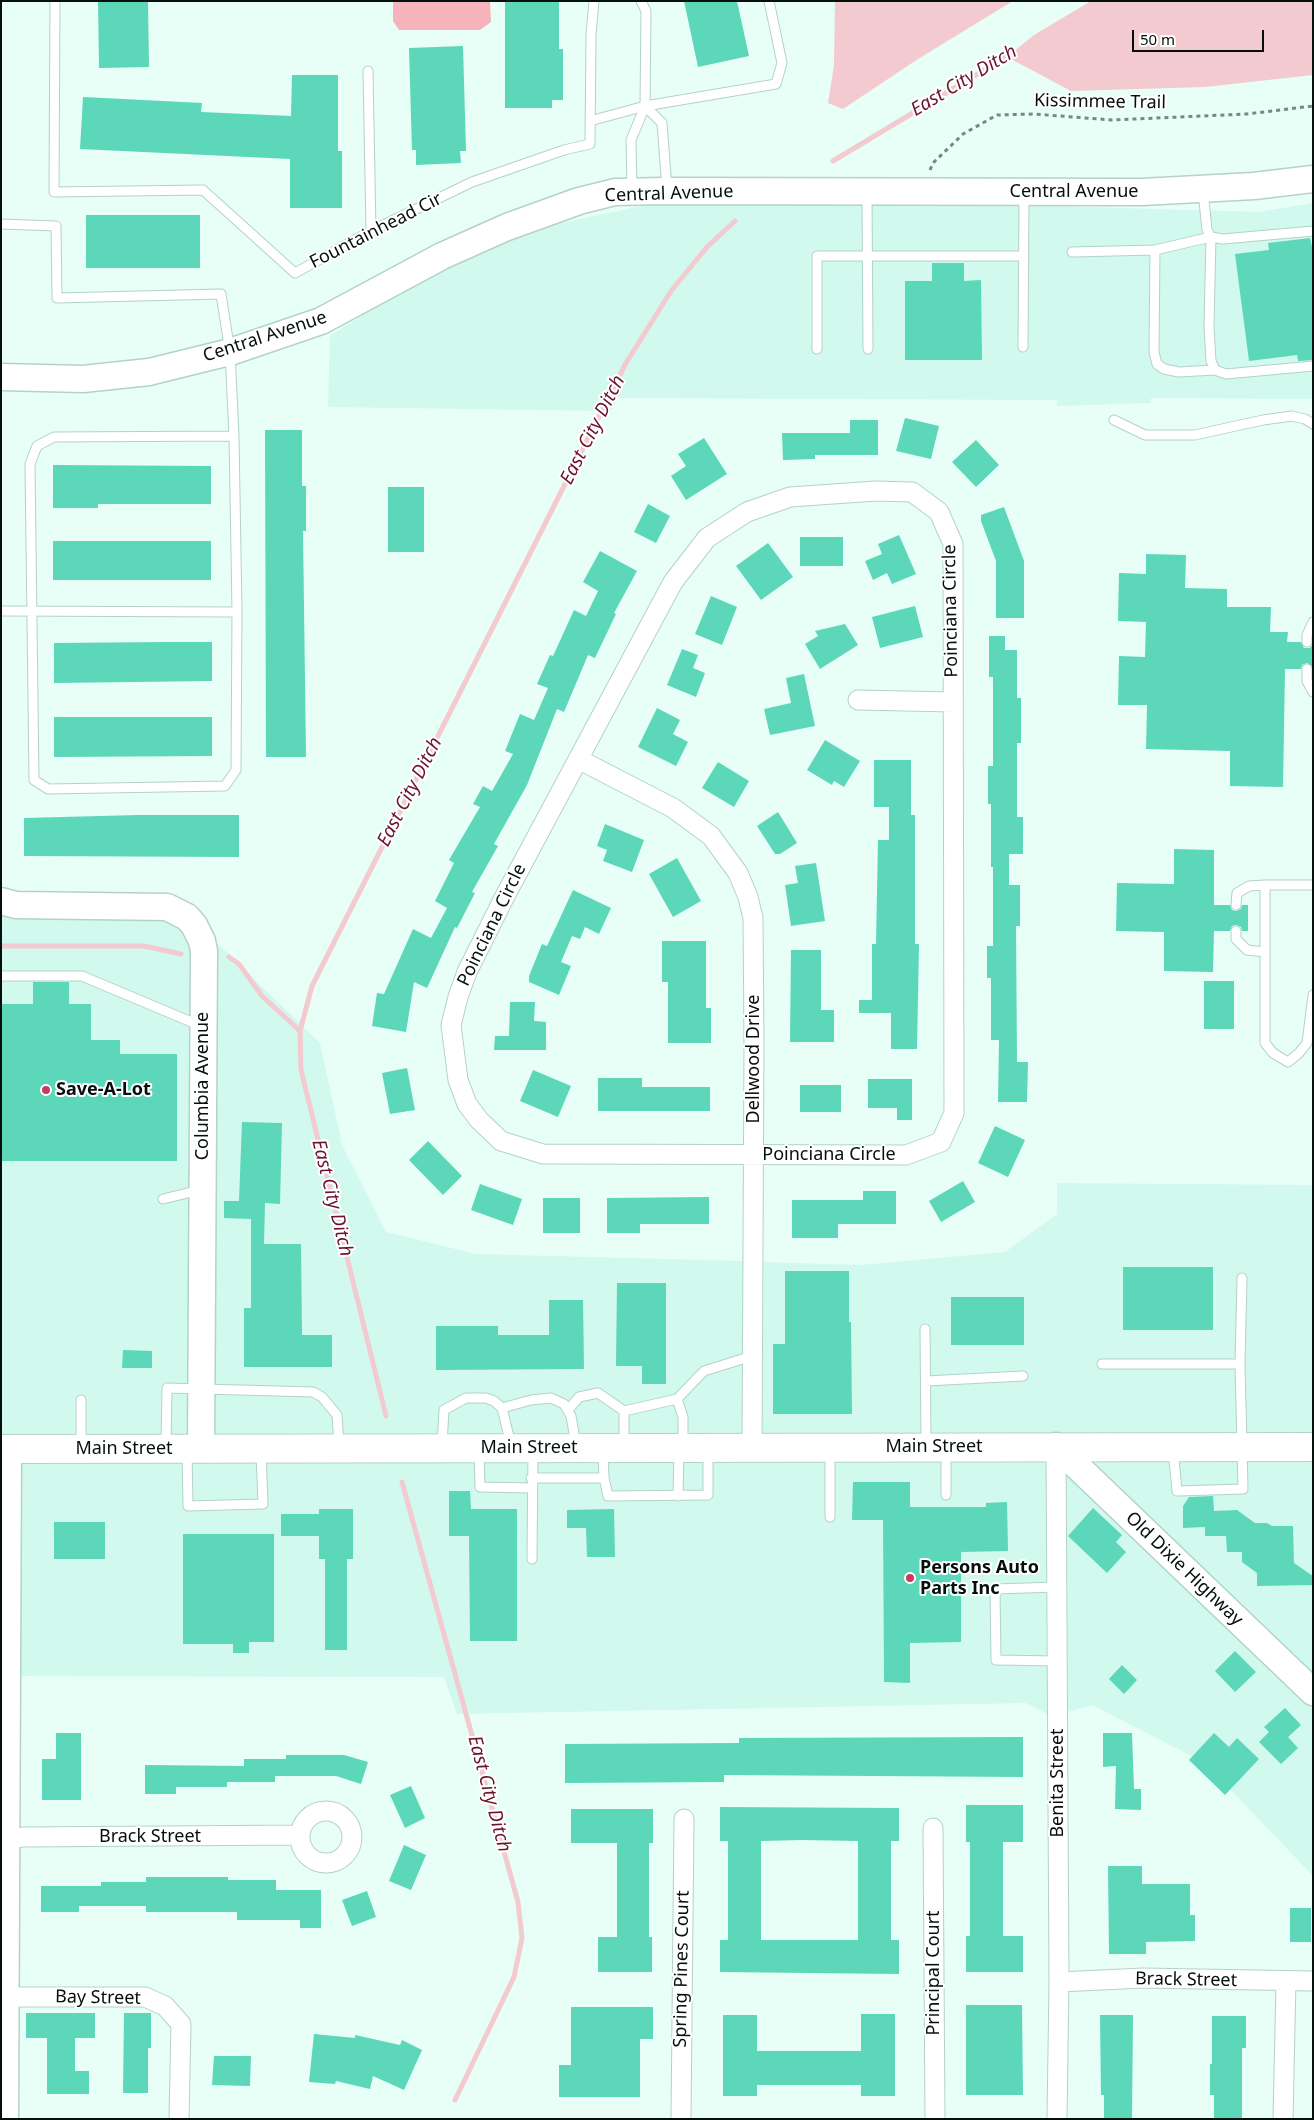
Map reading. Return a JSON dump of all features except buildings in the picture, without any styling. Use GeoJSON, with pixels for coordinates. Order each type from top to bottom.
{"type":"FeatureCollection","features":[{"type":"Feature","properties":{"kind":"main road","name":"Main Street"},"geometry":{"type":"LineString","coordinates":[[5,1449],[1313,1447]]}},
{"type":"Feature","properties":{"kind":"street","name":"Central Avenue"},"geometry":{"type":"LineString","coordinates":[[1,378],[83,379],[149,372],[230,352],[321,321],[442,256],[507,227],[579,201],[615,192],[1142,192],[1254,186],[1313,179]]}},
{"type":"Feature","properties":{"kind":"street","name":"Poinciana Circle"},"geometry":{"type":"LineString","coordinates":[[876,491],[912,492],[939,512],[953,544],[953,702],[954,1113],[941,1142],[906,1155],[543,1154],[501,1141],[479,1120],[467,1104],[458,1080],[453,1051],[451,1025],[467,972],[504,896],[673,582],[707,538],[747,512],[790,497],[876,491]]}},
{"type":"Feature","properties":{"kind":"street"},"geometry":{"type":"LineString","coordinates":[[858,700],[953,702]]}},
{"type":"Feature","properties":{"kind":"street","name":"Dellwood Drive"},"geometry":{"type":"LineString","coordinates":[[578,759],[674,808],[711,836],[738,873],[748,897],[753,918],[752,1448]]}},
{"type":"Feature","properties":{"kind":"street","name":"Columbia Avenue"},"geometry":{"type":"LineString","coordinates":[[1,901],[16,905],[155,905],[167,907],[178,912],[194,925],[202,940],[203,1190],[201,1388],[185,1449]]}},
{"type":"Feature","properties":{"kind":"street","name":"Benita Street"},"geometry":{"type":"LineString","coordinates":[[1056,1446],[1059,1982],[1057,2119]]}},
{"type":"Feature","properties":{"kind":"street","name":"Old Dixie Highway"},"geometry":{"type":"LineString","coordinates":[[1056,1446],[1313,1692]]}},
{"type":"Feature","properties":{"kind":"street"},"geometry":{"type":"LineString","coordinates":[[5,1449],[5,1997],[3,2034],[5,2119]]}},
{"type":"Feature","properties":{"kind":"street","name":"Spring Pines Court"},"geometry":{"type":"LineString","coordinates":[[681,2119],[684,1819]]}},
{"type":"Feature","properties":{"kind":"street","name":"Principal Court"},"geometry":{"type":"LineString","coordinates":[[933,1828],[935,2119]]}},
{"type":"Feature","properties":{"kind":"street","name":"Brack Street"},"geometry":{"type":"LineString","coordinates":[[4,1841],[23,1838],[300,1835]]}},
{"type":"Feature","properties":{"kind":"street","name":"Brack Street"},"geometry":{"type":"LineString","coordinates":[[1059,1982],[1143,1978],[1313,1981]]}},
{"type":"Feature","properties":{"kind":"street"},"geometry":{"type":"LineString","coordinates":[[1283,2119],[1286,1981]]}},
{"type":"Feature","properties":{"kind":"street","name":"Bay Street"},"geometry":{"type":"LineString","coordinates":[[5,1997],[145,1997],[165,2006],[181,2024],[178,2119]]}},
{"type":"Feature","properties":{"kind":"lane","name":"Fountainhead Cir"},"geometry":{"type":"LineString","coordinates":[[55,1],[54,192],[203,190],[295,273],[371,231],[472,182],[564,150],[590,144],[594,1]]}},
{"type":"Feature","properties":{"kind":"lane"},"geometry":{"type":"LineString","coordinates":[[632,192],[631,140],[645,106],[646,11],[641,1]]}},
{"type":"Feature","properties":{"kind":"lane"},"geometry":{"type":"LineString","coordinates":[[590,121],[645,106],[776,84],[782,63],[768,1]]}},
{"type":"Feature","properties":{"kind":"lane"},"geometry":{"type":"LineString","coordinates":[[368,71],[371,231]]}},
{"type":"Feature","properties":{"kind":"lane"},"geometry":{"type":"LineString","coordinates":[[645,106],[662,123],[667,191]]}},
{"type":"Feature","properties":{"kind":"lane"},"geometry":{"type":"LineString","coordinates":[[1203,189],[1207,230],[1211,237],[1209,327],[1211,361],[1215,370]]}},
{"type":"Feature","properties":{"kind":"lane"},"geometry":{"type":"LineString","coordinates":[[867,192],[868,349]]}},
{"type":"Feature","properties":{"kind":"lane"},"geometry":{"type":"LineString","coordinates":[[1023,347],[1024,192]]}},
{"type":"Feature","properties":{"kind":"lane"},"geometry":{"type":"LineString","coordinates":[[1,224],[56,226],[57,298],[221,294],[230,352],[234,436],[237,612],[236,770],[225,786],[48,789],[34,780],[30,464],[37,446],[54,437],[234,436]]}},
{"type":"Feature","properties":{"kind":"lane"},"geometry":{"type":"LineString","coordinates":[[1072,252],[1155,250],[1211,237],[1223,239],[1313,231]]}},
{"type":"Feature","properties":{"kind":"lane"},"geometry":{"type":"LineString","coordinates":[[1155,250],[1154,352],[1157,364],[1164,369],[1179,372],[1215,370],[1226,374],[1313,366]]}},
{"type":"Feature","properties":{"kind":"lane"},"geometry":{"type":"LineString","coordinates":[[817,349],[817,256],[1024,256]]}},
{"type":"Feature","properties":{"kind":"lane"},"geometry":{"type":"LineString","coordinates":[[1114,420],[1145,435],[1196,435],[1263,420],[1292,416],[1305,419],[1313,424]]}},
{"type":"Feature","properties":{"kind":"lane"},"geometry":{"type":"LineString","coordinates":[[1,611],[237,612]]}},
{"type":"Feature","properties":{"kind":"lane"},"geometry":{"type":"LineString","coordinates":[[1307,642],[1313,622]]}},
{"type":"Feature","properties":{"kind":"lane"},"geometry":{"type":"LineString","coordinates":[[1307,669],[1307,681],[1313,692]]}},
{"type":"Feature","properties":{"kind":"lane"},"geometry":{"type":"LineString","coordinates":[[1265,885],[1265,1043],[1273,1053],[1288,1062],[1299,1054],[1308,1043],[1313,995]]}},
{"type":"Feature","properties":{"kind":"lane"},"geometry":{"type":"LineString","coordinates":[[1236,905],[1236,893],[1248,886],[1313,886]]}},
{"type":"Feature","properties":{"kind":"lane"},"geometry":{"type":"LineString","coordinates":[[1236,931],[1236,939],[1247,950],[1265,952]]}},
{"type":"Feature","properties":{"kind":"lane"},"geometry":{"type":"LineString","coordinates":[[1,976],[82,976],[203,1027]]}},
{"type":"Feature","properties":{"kind":"lane"},"geometry":{"type":"LineString","coordinates":[[163,1199],[203,1190]]}},
{"type":"Feature","properties":{"kind":"lane"},"geometry":{"type":"LineString","coordinates":[[1173,1447],[1177,1491],[1243,1489],[1240,1364],[1242,1278]]}},
{"type":"Feature","properties":{"kind":"lane"},"geometry":{"type":"LineString","coordinates":[[925,1329],[925,1417],[936,1447],[946,1495]]}},
{"type":"Feature","properties":{"kind":"lane"},"geometry":{"type":"LineString","coordinates":[[601,1448],[624,1411],[677,1399],[704,1371],[752,1356]]}},
{"type":"Feature","properties":{"kind":"lane"},"geometry":{"type":"LineString","coordinates":[[1102,1364],[1240,1364]]}},
{"type":"Feature","properties":{"kind":"lane"},"geometry":{"type":"LineString","coordinates":[[926,1381],[1023,1376]]}},
{"type":"Feature","properties":{"kind":"lane"},"geometry":{"type":"LineString","coordinates":[[261,1448],[263,1504],[188,1506],[185,1449],[167,1388],[313,1392],[322,1397],[336,1416],[339,1448]]}},
{"type":"Feature","properties":{"kind":"lane"},"geometry":{"type":"LineString","coordinates":[[568,1410],[579,1397],[598,1393],[624,1411]]}},
{"type":"Feature","properties":{"kind":"lane"},"geometry":{"type":"LineString","coordinates":[[442,1448],[444,1410],[466,1398],[486,1398],[494,1401],[502,1408],[522,1448],[531,1478],[532,1559]]}},
{"type":"Feature","properties":{"kind":"lane"},"geometry":{"type":"LineString","coordinates":[[502,1408],[531,1400],[551,1398],[564,1404],[571,1416],[601,1448],[608,1496],[708,1495],[690,1448],[677,1399]]}},
{"type":"Feature","properties":{"kind":"lane"},"geometry":{"type":"LineString","coordinates":[[81,1400],[81,1449]]}},
{"type":"Feature","properties":{"kind":"lane"},"geometry":{"type":"LineString","coordinates":[[479,1448],[480,1487],[531,1488]]}},
{"type":"Feature","properties":{"kind":"lane"},"geometry":{"type":"LineString","coordinates":[[678,1496],[690,1448]]}},
{"type":"Feature","properties":{"kind":"lane"},"geometry":{"type":"LineString","coordinates":[[830,1448],[830,1517]]}},
{"type":"Feature","properties":{"kind":"lane"},"geometry":{"type":"LineString","coordinates":[[531,1478],[604,1478]]}},
{"type":"Feature","properties":{"kind":"lane"},"geometry":{"type":"LineString","coordinates":[[1057,1587],[996,1589],[996,1660],[1057,1661]]}},
{"type":"Feature","properties":{"kind":"path","name":"Kissimmee Trail"},"geometry":{"type":"LineString","coordinates":[[922,192],[933,163],[963,134],[997,115],[1034,114],[1112,120],[1247,114],[1313,106]]}},
{"type":"Feature","properties":{"kind":"shaded area"},"geometry":{"type":"Polygon","coordinates":[[[393,1],[490,1],[491,22],[480,30],[399,30],[393,21],[393,1]]]}},
{"type":"Feature","properties":{"kind":"shaded area"},"geometry":{"type":"Polygon","coordinates":[[[835,1],[1013,1],[918,59],[843,109],[828,103],[834,65],[835,1]]]}},
{"type":"Feature","properties":{"kind":"shaded area"},"geometry":{"type":"Polygon","coordinates":[[[1091,1],[1313,1],[1313,75],[1205,87],[1071,91],[1007,57],[1034,35],[1091,1]]]}},
{"type":"Feature","properties":{"kind":"shaded area"},"geometry":{"type":"Polygon","coordinates":[[[773,200],[882,201],[1258,212],[1313,203],[1313,399],[1151,398],[1151,403],[1057,406],[1057,400],[618,398],[611,411],[328,407],[330,336],[421,278],[520,232],[646,205],[773,200]]]}},
{"type":"Feature","properties":{"kind":"shaded area"},"geometry":{"type":"Polygon","coordinates":[[[1,914],[173,919],[192,943],[191,1440],[1,1440],[1,914]]]}},
{"type":"Feature","properties":{"kind":"shaded area"},"geometry":{"type":"Polygon","coordinates":[[[212,938],[320,1043],[342,1145],[386,1232],[476,1254],[743,1261],[742,1439],[212,1440],[212,938]]]}},
{"type":"Feature","properties":{"kind":"shaded area"},"geometry":{"type":"Polygon","coordinates":[[[1057,1183],[1313,1185],[1313,1437],[762,1439],[764,1262],[861,1265],[1005,1252],[1057,1214],[1057,1183]]]}},
{"type":"Feature","properties":{"kind":"shaded area"},"geometry":{"type":"Polygon","coordinates":[[[1046,1455],[1047,1714],[1026,1703],[457,1714],[444,1677],[17,1676],[18,1458],[212,1463],[1046,1455]]]}},
{"type":"Feature","properties":{"kind":"shaded area"},"geometry":{"type":"Polygon","coordinates":[[[1079,1455],[1313,1455],[1313,1679],[1079,1455]]]}},
{"type":"Feature","properties":{"kind":"shaded area"},"geometry":{"type":"Polygon","coordinates":[[[1066,1470],[1313,1705],[1313,1876],[1205,1763],[1092,1705],[1068,1712],[1066,1470]]]}},
{"type":"Feature","properties":{"kind":"waterway","name":"East City Ditch"},"geometry":{"type":"LineString","coordinates":[[833,161],[1014,52]]}},
{"type":"Feature","properties":{"kind":"waterway","name":"East City Ditch"},"geometry":{"type":"LineString","coordinates":[[386,1416],[301,1070],[300,1031],[312,986],[626,363],[671,291],[707,247],[735,221]]}},
{"type":"Feature","properties":{"kind":"waterway"},"geometry":{"type":"LineString","coordinates":[[1,946],[144,946],[181,954]]}},
{"type":"Feature","properties":{"kind":"waterway"},"geometry":{"type":"LineString","coordinates":[[229,957],[239,964],[262,996],[300,1031]]}},
{"type":"Feature","properties":{"kind":"waterway","name":"East City Ditch"},"geometry":{"type":"LineString","coordinates":[[402,1482],[518,1902],[522,1938],[514,1977],[455,2100]]}},
{"type":"Feature","properties":{"kind":"place","name":"Save-A-Lot"},"geometry":{"type":"Point","coordinates":[46,1090]}},
{"type":"Feature","properties":{"kind":"place","name":"Persons Auto Parts Inc"},"geometry":{"type":"Point","coordinates":[910,1578]}}]}
